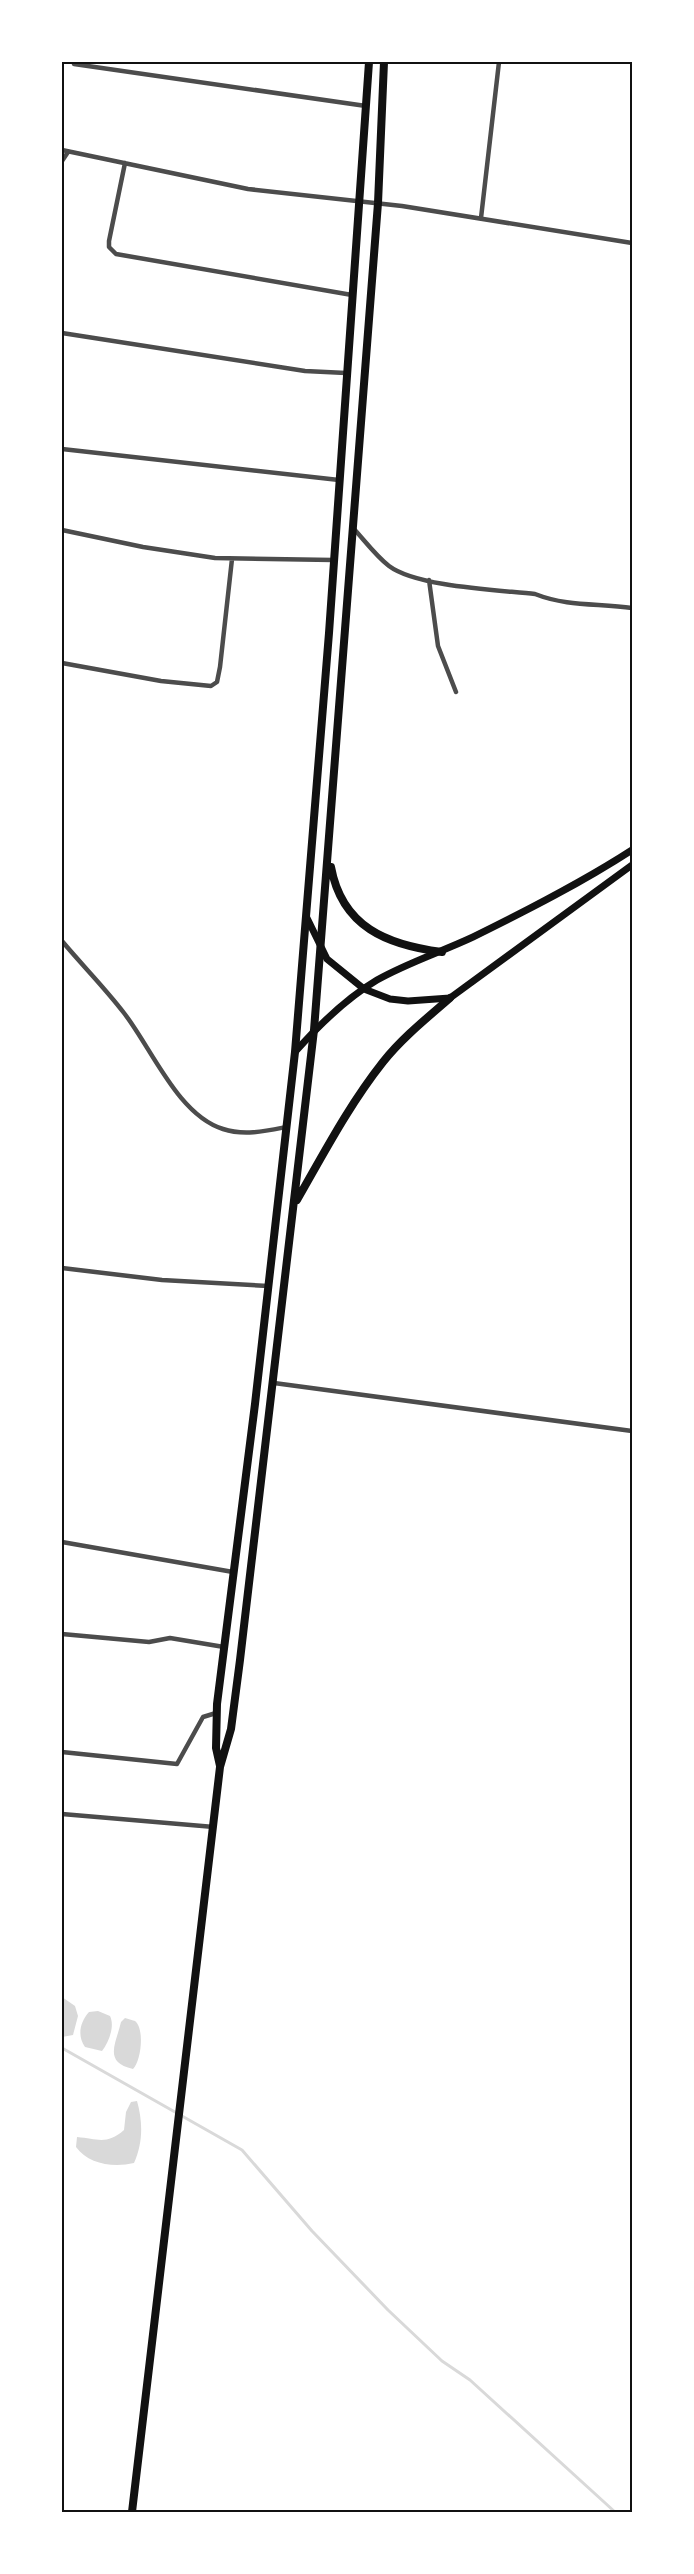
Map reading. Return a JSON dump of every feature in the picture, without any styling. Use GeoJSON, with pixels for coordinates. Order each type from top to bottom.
{"type":"FeatureCollection","features":[{"type":"Feature","properties":{"kind":"highway"},"geometry":{"type":"LineString","coordinates":[[220,1767],[216,1748],[216,1713],[295,1052],[307,918],[369,62]]}},
{"type":"Feature","properties":{"kind":"highway"},"geometry":{"type":"LineString","coordinates":[[132,2512],[220,1767],[231,1729],[274,1383],[314,1030],[378,203],[384,62]]}},
{"type":"Feature","properties":{"kind":"highway"},"geometry":{"type":"LineString","coordinates":[[329,856],[334,885],[365,927],[398,944],[442,952]]}},
{"type":"Feature","properties":{"kind":"highway"},"geometry":{"type":"LineString","coordinates":[[294,1205],[335,1130],[384,1061],[408,1035],[450,998]]}},
{"type":"Feature","properties":{"kind":"main road"},"geometry":{"type":"LineString","coordinates":[[295,1052],[314,1030],[364,988],[556,897],[633,850]]}},
{"type":"Feature","properties":{"kind":"main road"},"geometry":{"type":"LineString","coordinates":[[307,918],[327,959],[338,970],[364,988],[390,999],[408,1001],[450,998],[633,866]]}},
{"type":"Feature","properties":{"kind":"street"},"geometry":{"type":"LineString","coordinates":[[481,218],[499,62]]}},
{"type":"Feature","properties":{"kind":"street"},"geometry":{"type":"LineString","coordinates":[[74,64],[366,106]]}},
{"type":"Feature","properties":{"kind":"street"},"geometry":{"type":"LineString","coordinates":[[62,150],[248,189],[378,203],[633,243]]}},
{"type":"Feature","properties":{"kind":"street"},"geometry":{"type":"LineString","coordinates":[[62,161],[68,152]]}},
{"type":"Feature","properties":{"kind":"street"},"geometry":{"type":"LineString","coordinates":[[125,163],[109,241],[109,247],[116,254],[352,295]]}},
{"type":"Feature","properties":{"kind":"street"},"geometry":{"type":"LineString","coordinates":[[62,333],[305,371],[346,373]]}},
{"type":"Feature","properties":{"kind":"street"},"geometry":{"type":"LineString","coordinates":[[62,449],[339,480]]}},
{"type":"Feature","properties":{"kind":"street"},"geometry":{"type":"LineString","coordinates":[[354,529],[389,566],[404,574],[429,580],[535,594],[550,600],[586,606],[610,605],[633,608]]}},
{"type":"Feature","properties":{"kind":"street"},"geometry":{"type":"LineString","coordinates":[[62,530],[143,548],[232,559],[333,560]]}},
{"type":"Feature","properties":{"kind":"street"},"geometry":{"type":"LineString","coordinates":[[62,663],[161,681],[211,686],[217,682],[220,667],[232,559]]}},
{"type":"Feature","properties":{"kind":"street"},"geometry":{"type":"LineString","coordinates":[[429,580],[438,646],[456,692]]}},
{"type":"Feature","properties":{"kind":"street"},"geometry":{"type":"LineString","coordinates":[[62,941],[124,1013],[178,1093],[198,1117],[223,1129],[244,1133],[286,1127]]}},
{"type":"Feature","properties":{"kind":"street"},"geometry":{"type":"LineString","coordinates":[[62,1268],[162,1280],[268,1286]]}},
{"type":"Feature","properties":{"kind":"street"},"geometry":{"type":"LineString","coordinates":[[274,1383],[633,1431]]}},
{"type":"Feature","properties":{"kind":"street"},"geometry":{"type":"LineString","coordinates":[[62,1542],[234,1572]]}},
{"type":"Feature","properties":{"kind":"street"},"geometry":{"type":"LineString","coordinates":[[62,1634],[149,1642],[170,1638],[224,1647]]}},
{"type":"Feature","properties":{"kind":"street"},"geometry":{"type":"LineString","coordinates":[[62,1752],[177,1764],[203,1717],[216,1713]]}},
{"type":"Feature","properties":{"kind":"street"},"geometry":{"type":"LineString","coordinates":[[62,1814],[214,1827]]}},
{"type":"Feature","properties":{"kind":"shaded area"},"geometry":{"type":"Polygon","coordinates":[[[62,1997],[75,2006],[78,2016],[73,2035],[62,2037],[62,1997]]]}},
{"type":"Feature","properties":{"kind":"shaded area"},"geometry":{"type":"Polygon","coordinates":[[[98,2011],[110,2016],[112,2024],[109,2039],[102,2051],[85,2047],[80,2034],[89,2012],[98,2011]]]}},
{"type":"Feature","properties":{"kind":"shaded area"},"geometry":{"type":"Polygon","coordinates":[[[125,2018],[135,2021],[140,2031],[140,2052],[133,2069],[118,2062],[114,2051],[121,2022],[125,2018]]]}},
{"type":"Feature","properties":{"kind":"shaded area"},"geometry":{"type":"Polygon","coordinates":[[[137,2101],[141,2132],[134,2163],[110,2165],[94,2161],[81,2153],[76,2147],[77,2137],[102,2140],[118,2135],[124,2130],[126,2112],[131,2102],[137,2101]]]}},
{"type":"Feature","properties":{"kind":"waterway"},"geometry":{"type":"LineString","coordinates":[[62,2048],[242,2150],[312,2231],[388,2310],[442,2361],[470,2380],[615,2512]]}}]}
